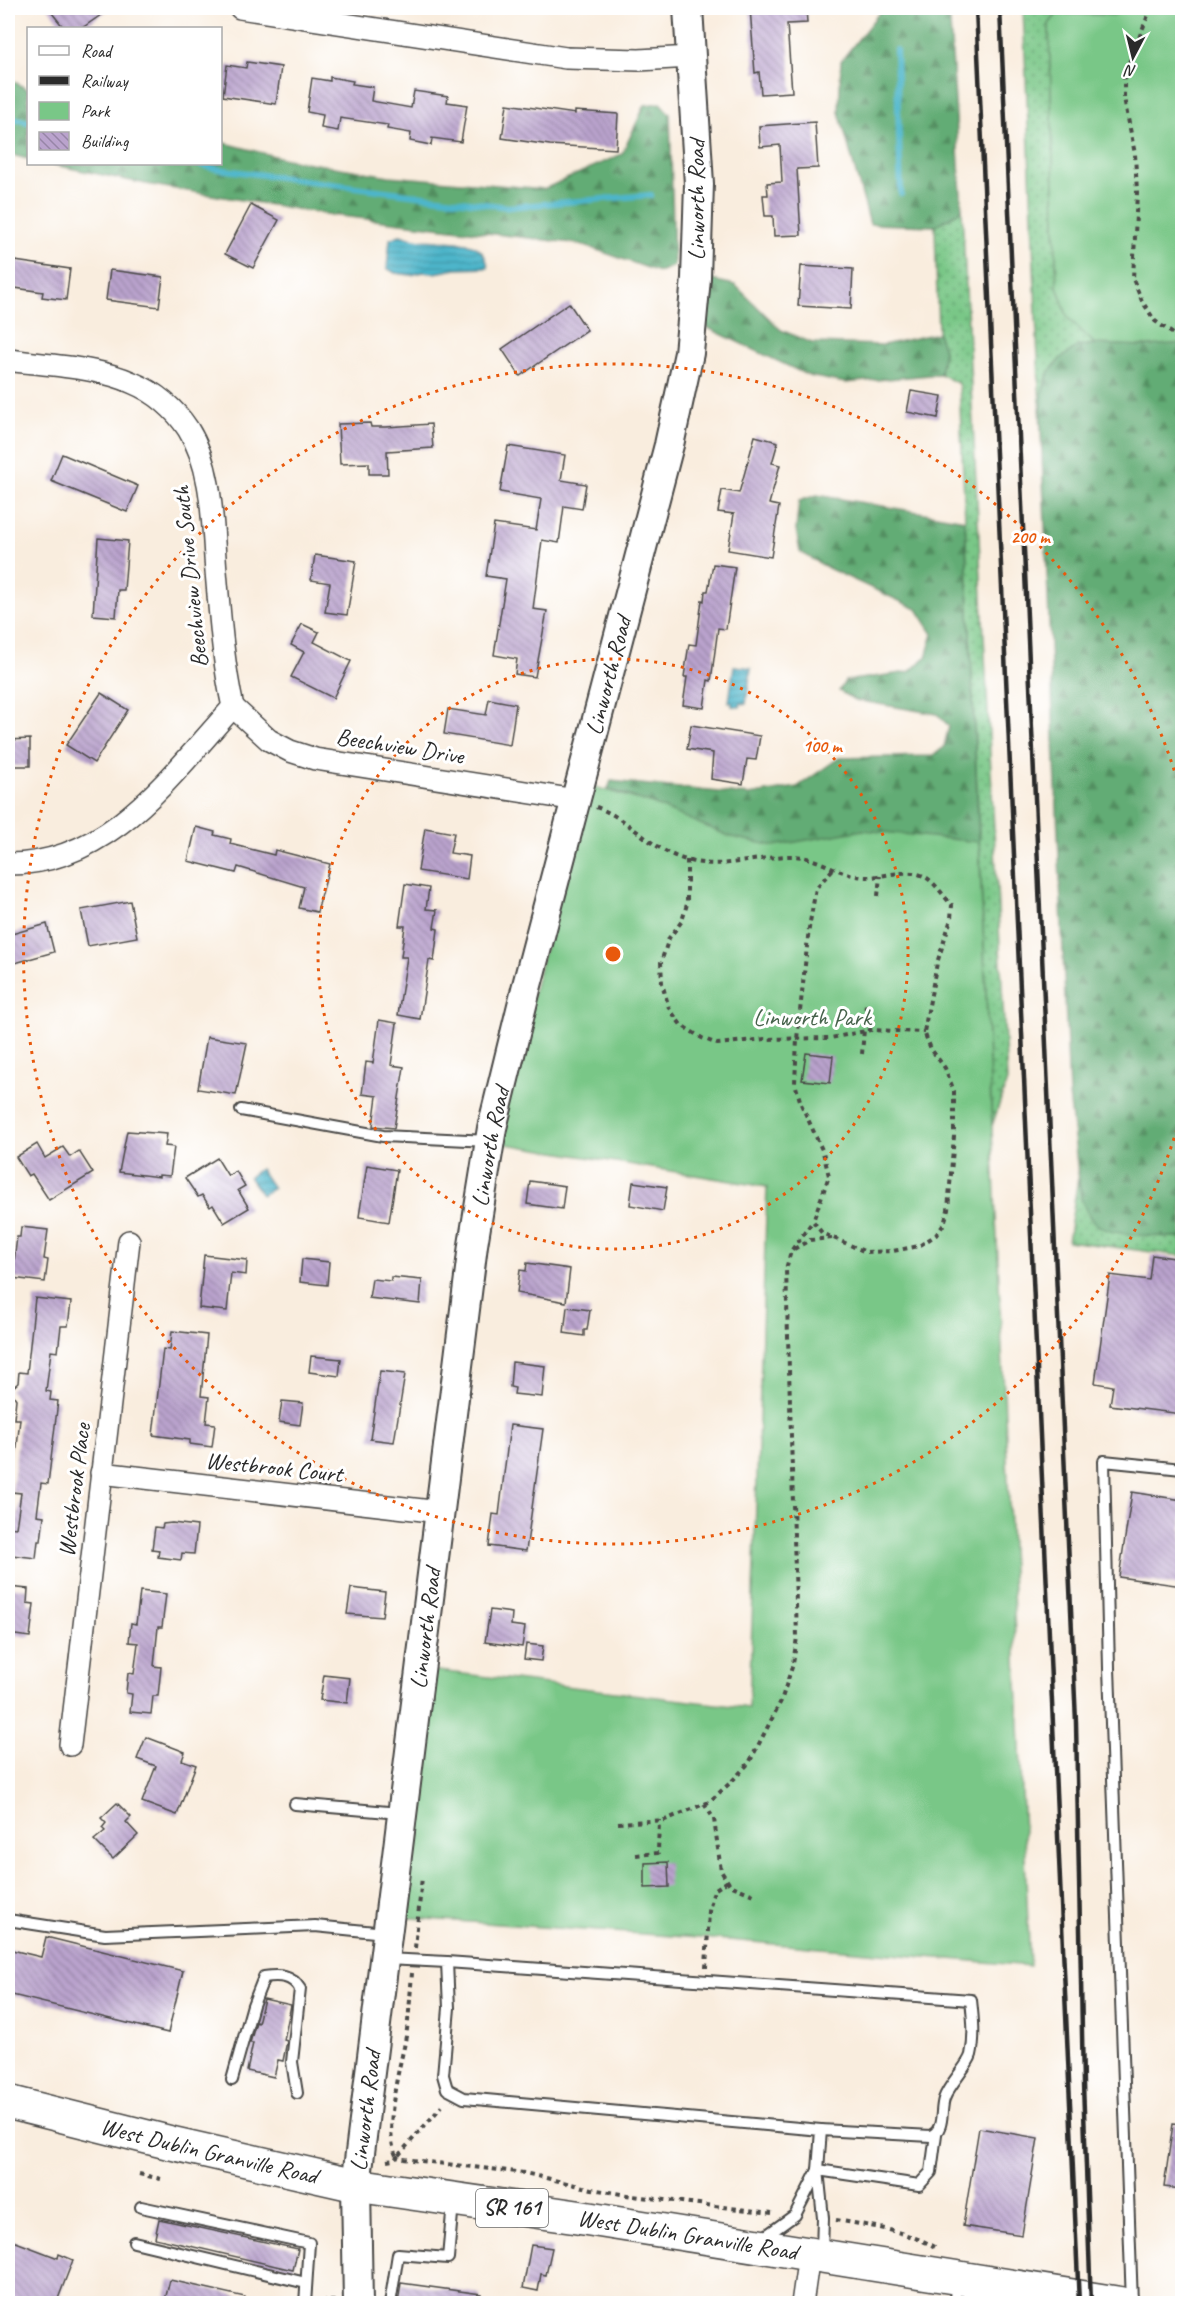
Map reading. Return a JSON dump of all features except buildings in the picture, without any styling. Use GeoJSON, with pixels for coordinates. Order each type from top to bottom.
{"type":"FeatureCollection","features":[{"type":"Feature","properties":{"kind":"main road","name":"Linworth Road"},"geometry":{"type":"LineString","coordinates":[[347,2302],[356,2185],[473,1245],[489,1142],[526,989],[669,445],[688,353],[696,278],[699,184],[688,8]]}},
{"type":"Feature","properties":{"kind":"main road","name":"West Dublin Granville Road"},"geometry":{"type":"LineString","coordinates":[[8,2102],[171,2143],[356,2185],[1123,2304]]}},
{"type":"Feature","properties":{"kind":"street"},"geometry":{"type":"LineString","coordinates":[[240,8],[336,14],[566,58],[639,60],[692,57]]}},
{"type":"Feature","properties":{"kind":"street","name":"Beechview Drive South"},"geometry":{"type":"LineString","coordinates":[[8,360],[102,373],[132,382],[158,396],[188,429],[204,473],[210,502],[225,671],[233,707]]}},
{"type":"Feature","properties":{"kind":"street"},"geometry":{"type":"LineString","coordinates":[[8,864],[33,864],[86,845],[128,819],[169,781],[233,707]]}},
{"type":"Feature","properties":{"kind":"street","name":"Beechview Drive"},"geometry":{"type":"LineString","coordinates":[[233,707],[269,740],[290,751],[315,759],[576,800]]}},
{"type":"Feature","properties":{"kind":"street","name":"Westbrook Place"},"geometry":{"type":"LineString","coordinates":[[70,1745],[129,1241]]}},
{"type":"Feature","properties":{"kind":"street","name":"Westbrook Court"},"geometry":{"type":"LineString","coordinates":[[101,1473],[440,1512]]}},
{"type":"Feature","properties":{"kind":"street"},"geometry":{"type":"LineString","coordinates":[[802,2304],[816,2256]]}},
{"type":"Feature","properties":{"kind":"lane"},"geometry":{"type":"LineString","coordinates":[[242,1110],[383,1136],[489,1142]]}},
{"type":"Feature","properties":{"kind":"lane"},"geometry":{"type":"LineString","coordinates":[[1132,2304],[1109,1668],[1104,1461],[1182,1469]]}},
{"type":"Feature","properties":{"kind":"lane"},"geometry":{"type":"LineString","coordinates":[[295,1804],[403,1814]]}},
{"type":"Feature","properties":{"kind":"lane"},"geometry":{"type":"LineString","coordinates":[[8,1920],[105,1935],[315,1926],[387,1946],[413,1960],[971,2000],[974,2026],[970,2057],[956,2076],[944,2100],[941,2124],[936,2134],[931,2172],[919,2185],[818,2170]]}},
{"type":"Feature","properties":{"kind":"lane"},"geometry":{"type":"LineString","coordinates":[[447,1962],[449,2008],[443,2075],[447,2089],[464,2098],[821,2130],[931,2136],[936,2134]]}},
{"type":"Feature","properties":{"kind":"lane"},"geometry":{"type":"LineString","coordinates":[[232,2080],[253,2005],[264,1977],[290,1978],[300,1989],[292,2062],[297,2093]]}},
{"type":"Feature","properties":{"kind":"lane"},"geometry":{"type":"LineString","coordinates":[[816,2256],[823,2218],[818,2170],[821,2130]]}},
{"type":"Feature","properties":{"kind":"lane"},"geometry":{"type":"LineString","coordinates":[[752,2245],[774,2232],[795,2215],[818,2170]]}},
{"type":"Feature","properties":{"kind":"lane"},"geometry":{"type":"LineString","coordinates":[[390,2304],[398,2254],[448,2258],[453,2199]]}},
{"type":"Feature","properties":{"kind":"lane"},"geometry":{"type":"LineString","coordinates":[[141,2207],[309,2244],[305,2304]]}},
{"type":"Feature","properties":{"kind":"lane"},"geometry":{"type":"LineString","coordinates":[[134,2242],[306,2283]]}},
{"type":"Feature","properties":{"kind":"path"},"geometry":{"type":"LineString","coordinates":[[1151,8],[1124,75],[1124,98],[1135,154],[1137,192],[1133,279],[1142,301],[1155,321],[1176,336]]}},
{"type":"Feature","properties":{"kind":"path"},"geometry":{"type":"LineString","coordinates":[[576,800],[611,812],[635,828],[658,849],[701,864],[730,864],[790,856],[806,858],[865,877],[909,872],[927,878],[952,905],[951,919],[937,963],[924,1032],[931,1049],[945,1068],[954,1091],[954,1136],[948,1210],[944,1224],[936,1235],[919,1246],[893,1251],[866,1252],[822,1233],[813,1221]]}},
{"type":"Feature","properties":{"kind":"path"},"geometry":{"type":"LineString","coordinates":[[687,860],[687,904],[682,921],[669,938],[661,962],[662,983],[669,1008],[681,1025],[717,1044],[831,1038],[864,1031],[924,1032]]}},
{"type":"Feature","properties":{"kind":"path"},"geometry":{"type":"LineString","coordinates":[[618,1823],[665,1820],[704,1804],[730,1783],[749,1762],[781,1701],[792,1664],[797,1637],[786,1269],[791,1251],[813,1221],[829,1176],[824,1152],[801,1104],[795,1083],[797,1039],[809,928],[816,888],[833,868]]}},
{"type":"Feature","properties":{"kind":"path"},"geometry":{"type":"LineString","coordinates":[[878,896],[880,876]]}},
{"type":"Feature","properties":{"kind":"path"},"geometry":{"type":"LineString","coordinates":[[862,1054],[866,1004]]}},
{"type":"Feature","properties":{"kind":"path"},"geometry":{"type":"LineString","coordinates":[[791,1251],[810,1240],[833,1238]]}},
{"type":"Feature","properties":{"kind":"path"},"geometry":{"type":"LineString","coordinates":[[704,1804],[714,1819],[722,1871],[730,1885],[754,1895]]}},
{"type":"Feature","properties":{"kind":"path"},"geometry":{"type":"LineString","coordinates":[[636,1854],[658,1853],[659,1820]]}},
{"type":"Feature","properties":{"kind":"path"},"geometry":{"type":"LineString","coordinates":[[397,2157],[392,2136],[395,2094],[397,2073],[404,2046],[422,1877]]}},
{"type":"Feature","properties":{"kind":"path"},"geometry":{"type":"LineString","coordinates":[[705,1981],[709,1911],[714,1890],[728,1881]]}},
{"type":"Feature","properties":{"kind":"path"},"geometry":{"type":"LineString","coordinates":[[389,2162],[397,2157],[442,2106]]}},
{"type":"Feature","properties":{"kind":"path"},"geometry":{"type":"LineString","coordinates":[[397,2157],[525,2173],[633,2196],[795,2215]]}},
{"type":"Feature","properties":{"kind":"path"},"geometry":{"type":"LineString","coordinates":[[139,2174],[161,2179]]}},
{"type":"Feature","properties":{"kind":"path"},"geometry":{"type":"LineString","coordinates":[[823,2218],[916,2236],[952,2278]]}},
{"type":"Feature","properties":{"kind":"path"},"geometry":{"type":"LineString","coordinates":[[321,2301],[347,2302]]}},
{"type":"Feature","properties":{"kind":"green space"},"geometry":{"type":"Polygon","coordinates":[[[883,8],[949,8],[962,210],[935,226],[870,224],[839,112],[841,61],[883,8]]]}},
{"type":"Feature","properties":{"kind":"green space"},"geometry":{"type":"Polygon","coordinates":[[[1023,8],[1057,14],[1049,24],[1057,286],[1068,318],[1095,344],[1077,347],[1042,394],[1041,431],[1023,8]]]}},
{"type":"Feature","properties":{"kind":"green space"},"geometry":{"type":"Polygon","coordinates":[[[1032,8],[1125,8],[1114,15],[1057,14],[1032,8]]]}},
{"type":"Feature","properties":{"kind":"green space"},"geometry":{"type":"Polygon","coordinates":[[[1125,8],[1182,8],[1182,343],[1148,346],[1095,344],[1068,318],[1057,286],[1049,24],[1057,14],[1114,15],[1125,8]]]}},
{"type":"Feature","properties":{"kind":"green space"},"geometry":{"type":"Polygon","coordinates":[[[8,78],[27,89],[27,159],[8,154],[8,78]]]}},
{"type":"Feature","properties":{"kind":"green space"},"geometry":{"type":"Polygon","coordinates":[[[660,103],[670,114],[674,266],[659,272],[580,244],[332,215],[146,184],[55,165],[222,165],[222,142],[286,159],[389,176],[544,189],[622,154],[645,105],[660,103]]]}},
{"type":"Feature","properties":{"kind":"green space"},"geometry":{"type":"Polygon","coordinates":[[[962,210],[1007,1081],[992,1126],[959,384],[940,374],[944,351],[938,333],[935,226],[962,210]]]}},
{"type":"Feature","properties":{"kind":"green space"},"geometry":{"type":"Polygon","coordinates":[[[707,279],[735,285],[781,330],[812,343],[883,345],[938,333],[944,350],[940,374],[845,383],[809,376],[704,326],[707,279]]]}},
{"type":"Feature","properties":{"kind":"green space"},"geometry":{"type":"Polygon","coordinates":[[[1182,343],[1182,1237],[1174,1237],[1144,1236],[1102,1228],[1090,1218],[1081,1199],[1069,1094],[1041,431],[1042,393],[1049,372],[1061,358],[1077,347],[1095,344],[1148,346],[1182,343]]]}},
{"type":"Feature","properties":{"kind":"green space"},"geometry":{"type":"Polygon","coordinates":[[[817,495],[965,520],[979,842],[863,830],[774,846],[731,837],[650,803],[608,789],[611,781],[749,795],[797,787],[839,758],[933,756],[944,747],[949,726],[937,714],[855,700],[839,691],[845,681],[909,672],[926,657],[933,634],[917,609],[830,569],[800,552],[796,529],[799,501],[817,495]]]}},
{"type":"Feature","properties":{"kind":"green space","name":"Linworth Park"},"geometry":{"type":"Polygon","coordinates":[[[588,785],[650,803],[731,837],[774,846],[863,830],[979,842],[1030,1966],[729,1940],[399,1917],[430,1670],[749,1708],[767,1187],[494,1142],[588,785]]]}},
{"type":"Feature","properties":{"kind":"green space"},"geometry":{"type":"Polygon","coordinates":[[[1078,1178],[1084,1205],[1089,1214],[1102,1227],[1124,1233],[1182,1237],[1182,1256],[1068,1241],[1078,1178]]]}},
{"type":"Feature","properties":{"kind":"water"},"geometry":{"type":"Polygon","coordinates":[[[400,235],[418,240],[454,241],[473,245],[485,257],[488,268],[423,272],[411,275],[395,273],[387,268],[390,239],[400,235]]]}},
{"type":"Feature","properties":{"kind":"water"},"geometry":{"type":"Polygon","coordinates":[[[734,666],[751,668],[746,704],[741,703],[740,707],[732,706],[732,702],[729,702],[734,666]]]}},
{"type":"Feature","properties":{"kind":"water"},"geometry":{"type":"Polygon","coordinates":[[[260,1169],[273,1188],[262,1195],[249,1177],[260,1169]]]}},
{"type":"Feature","properties":{"kind":"waterway"},"geometry":{"type":"LineString","coordinates":[[896,50],[901,194]]}},
{"type":"Feature","properties":{"kind":"waterway"},"geometry":{"type":"LineString","coordinates":[[8,117],[27,122]]}},
{"type":"Feature","properties":{"kind":"waterway"},"geometry":{"type":"LineString","coordinates":[[201,165],[508,207],[651,195]]}},
{"type":"Feature","properties":{"kind":"railway"},"geometry":{"type":"LineString","coordinates":[[976,8],[1079,2304]]}},
{"type":"Feature","properties":{"kind":"railway"},"geometry":{"type":"LineString","coordinates":[[1000,8],[1076,1722],[1083,2084],[1091,2304]]}}]}
